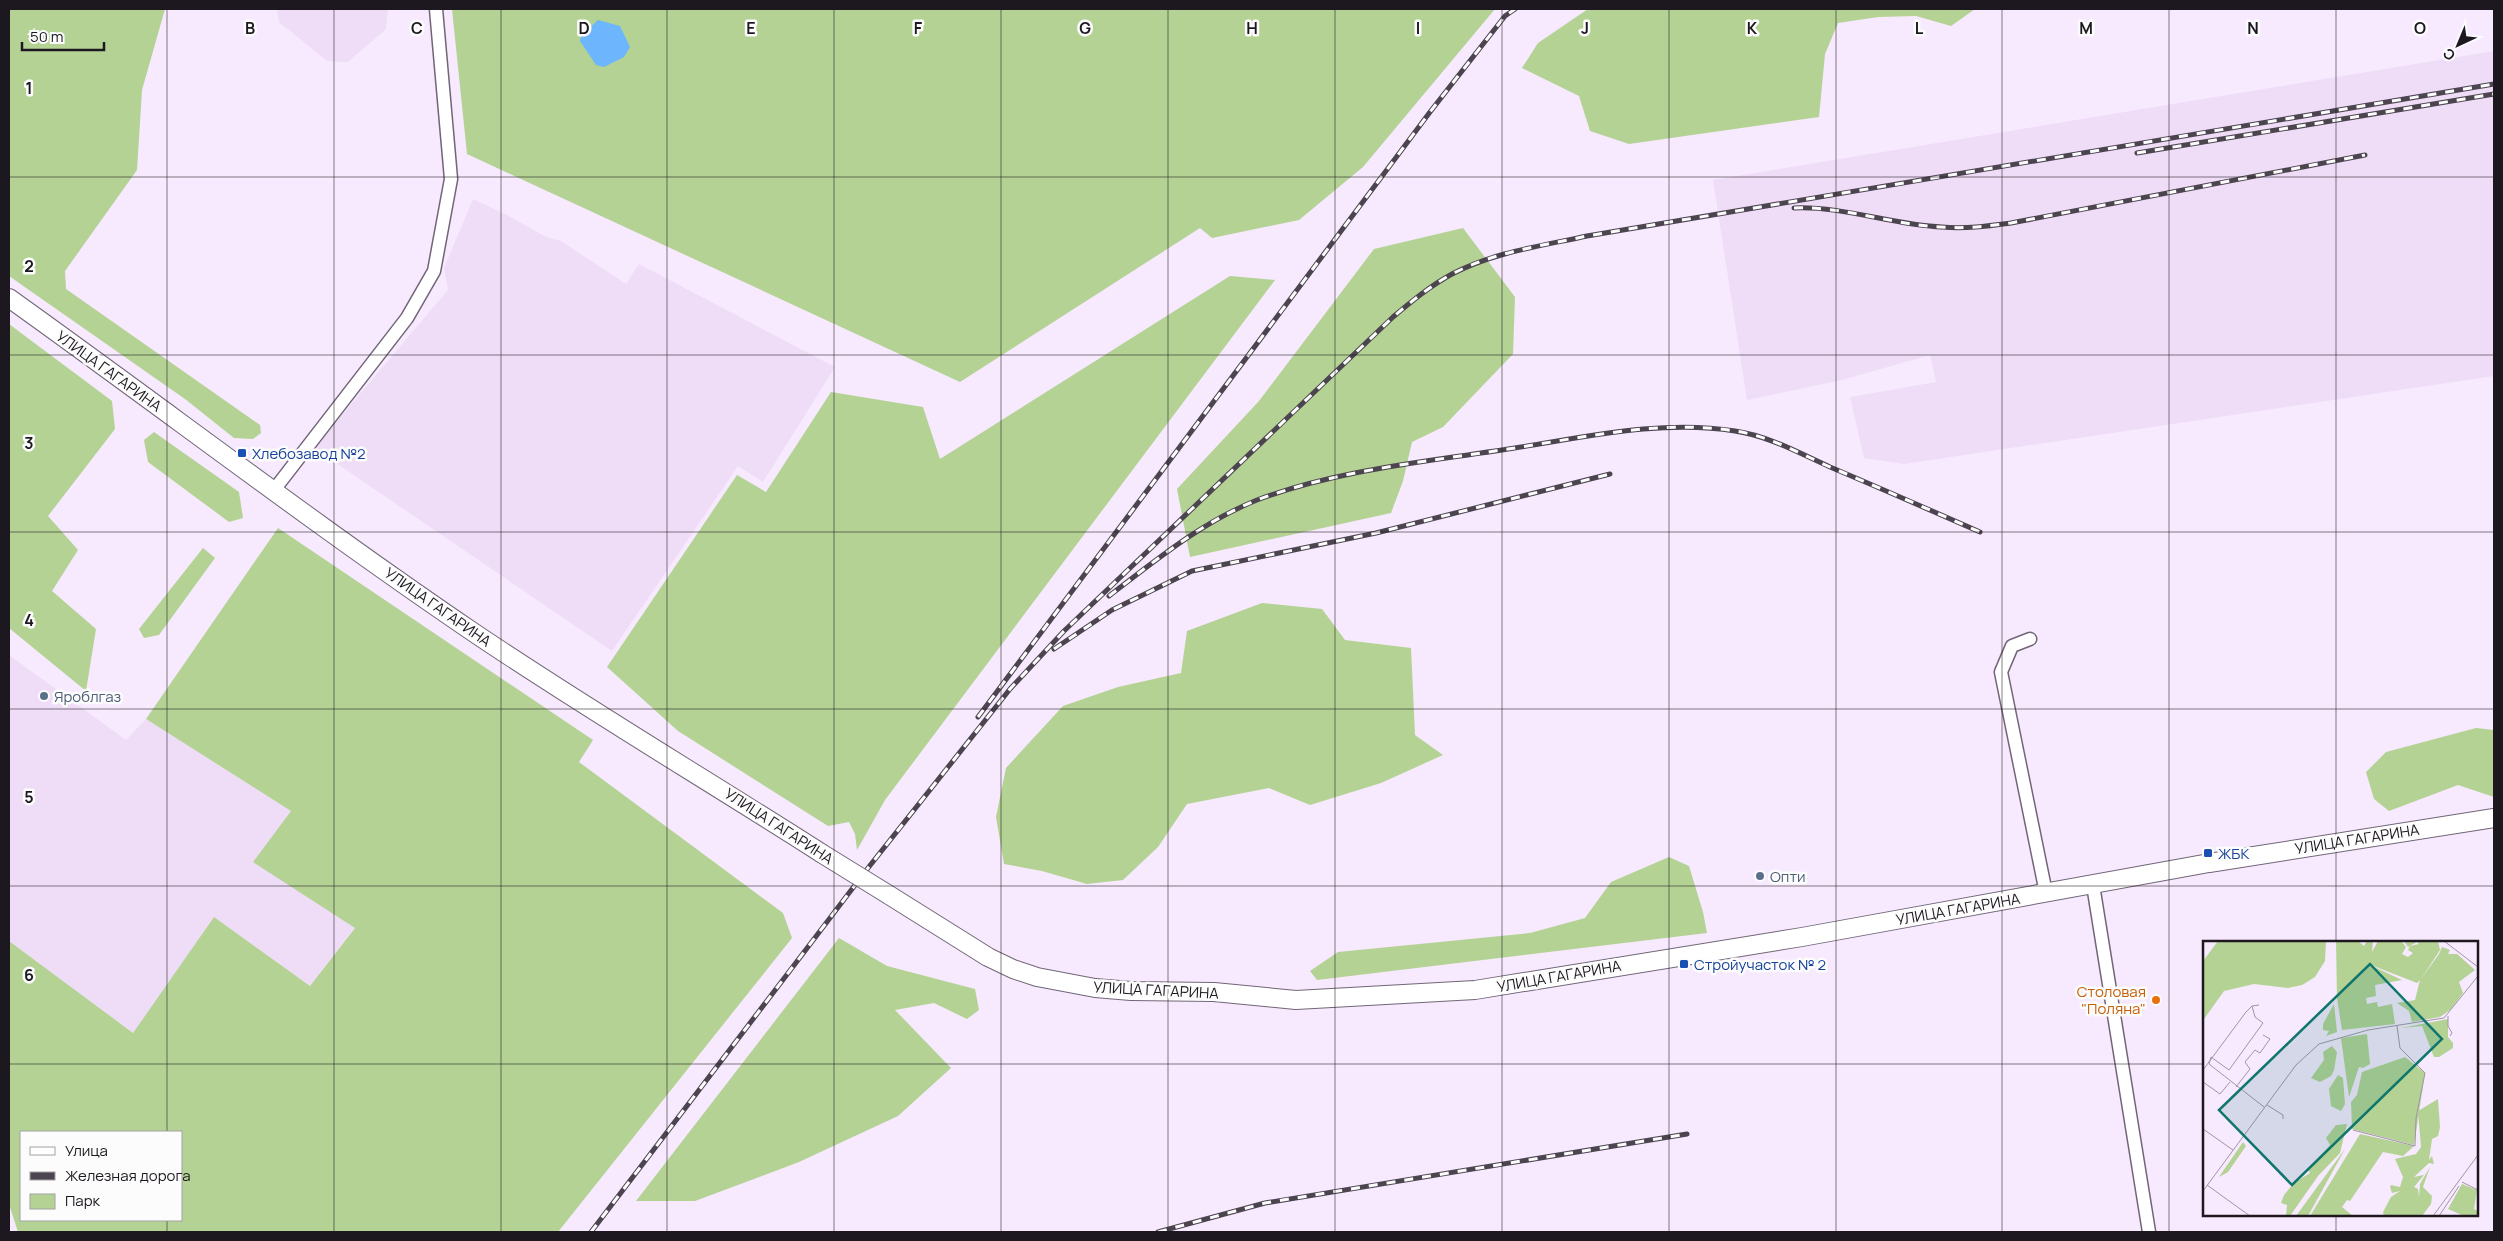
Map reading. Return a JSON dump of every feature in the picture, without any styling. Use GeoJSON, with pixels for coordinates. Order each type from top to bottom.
{"type":"FeatureCollection","features":[{"type":"Feature","properties":{"kind":"main road","name":"УЛИЦА ГАГАРИНА"},"geometry":{"type":"LineString","coordinates":[[9,298],[469,629],[558,688],[988,957],[1037,977],[1095,988],[1131,991],[1214,992],[1296,1000],[1475,990],[1802,937],[2228,860],[2494,818]]}},
{"type":"Feature","properties":{"kind":"street"},"geometry":{"type":"LineString","coordinates":[[274,490],[407,318],[434,271],[451,179],[436,9]]}},
{"type":"Feature","properties":{"kind":"street"},"geometry":{"type":"LineString","coordinates":[[2030,639],[2012,646],[2001,672],[2046,893]]}},
{"type":"Feature","properties":{"kind":"street"},"geometry":{"type":"LineString","coordinates":[[2093,885],[2149,1232]]}},
{"type":"Feature","properties":{"kind":"shaded area"},"geometry":{"type":"Polygon","coordinates":[[[277,9],[388,9],[386,29],[348,62],[327,61],[279,22],[277,9]]]}},
{"type":"Feature","properties":{"kind":"shaded area"},"geometry":{"type":"Polygon","coordinates":[[[2494,51],[2494,376],[1904,464],[1864,458],[1850,397],[1936,382],[1930,355],[1842,380],[1747,400],[1713,180],[2494,51]]]}},
{"type":"Feature","properties":{"kind":"shaded area","name":"Хлебозавод №2"},"geometry":{"type":"Polygon","coordinates":[[[473,199],[507,215],[546,237],[561,241],[626,284],[639,264],[835,367],[763,482],[738,466],[612,651],[314,448],[448,290],[444,268],[473,199]]]}},
{"type":"Feature","properties":{"kind":"shaded area","name":"Яроблгаз"},"geometry":{"type":"Polygon","coordinates":[[[9,655],[126,740],[146,719],[291,811],[254,862],[355,927],[310,986],[214,917],[133,1033],[9,941],[9,655]]]}},
{"type":"Feature","properties":{"kind":"green space"},"geometry":{"type":"Polygon","coordinates":[[[9,9],[165,9],[142,90],[137,170],[65,271],[66,289],[260,425],[261,433],[253,439],[234,438],[185,399],[9,276],[9,9]]]}},
{"type":"Feature","properties":{"kind":"green space"},"geometry":{"type":"Polygon","coordinates":[[[452,9],[1495,9],[1363,167],[1299,220],[1212,238],[1200,228],[960,382],[467,154],[452,9]]]}},
{"type":"Feature","properties":{"kind":"green space"},"geometry":{"type":"Polygon","coordinates":[[[1588,9],[1975,9],[1951,26],[1916,16],[1878,17],[1838,23],[1825,54],[1819,117],[1629,144],[1590,131],[1579,96],[1522,68],[1538,43],[1588,9]]]}},
{"type":"Feature","properties":{"kind":"green space"},"geometry":{"type":"Polygon","coordinates":[[[1463,228],[1515,297],[1513,354],[1443,427],[1412,442],[1403,481],[1391,513],[1190,557],[1177,489],[1259,401],[1374,249],[1463,228]]]}},
{"type":"Feature","properties":{"kind":"green space"},"geometry":{"type":"Polygon","coordinates":[[[1230,276],[1275,280],[885,800],[857,850],[855,834],[849,822],[828,826],[678,731],[607,667],[737,475],[766,492],[831,392],[923,407],[940,459],[1230,276]]]}},
{"type":"Feature","properties":{"kind":"green space"},"geometry":{"type":"Polygon","coordinates":[[[9,324],[112,401],[115,429],[48,516],[78,550],[52,591],[96,629],[86,691],[9,628],[9,324]]]}},
{"type":"Feature","properties":{"kind":"green space"},"geometry":{"type":"Polygon","coordinates":[[[154,432],[239,492],[243,518],[229,522],[148,462],[144,440],[154,432]]]}},
{"type":"Feature","properties":{"kind":"green space"},"geometry":{"type":"Polygon","coordinates":[[[278,528],[593,740],[579,762],[783,913],[792,938],[558,1232],[18,1232],[9,1204],[9,941],[133,1033],[214,917],[310,986],[355,928],[253,862],[291,811],[146,719],[278,528]]]}},
{"type":"Feature","properties":{"kind":"green space"},"geometry":{"type":"Polygon","coordinates":[[[203,548],[215,558],[159,635],[144,638],[139,629],[203,548]]]}},
{"type":"Feature","properties":{"kind":"green space"},"geometry":{"type":"Polygon","coordinates":[[[1262,603],[1322,609],[1345,640],[1411,648],[1415,735],[1443,755],[1381,783],[1310,805],[1269,788],[1187,804],[1158,847],[1123,880],[1087,884],[1042,871],[1004,864],[996,817],[1006,768],[1063,706],[1118,687],[1181,673],[1187,631],[1262,603]]]}},
{"type":"Feature","properties":{"kind":"green space"},"geometry":{"type":"Polygon","coordinates":[[[2476,728],[2494,730],[2494,797],[2458,785],[2389,811],[2374,799],[2366,772],[2386,752],[2476,728]]]}},
{"type":"Feature","properties":{"kind":"green space"},"geometry":{"type":"Polygon","coordinates":[[[1669,857],[1689,866],[1703,912],[1707,933],[1317,980],[1310,971],[1338,952],[1530,933],[1585,918],[1611,882],[1669,857]]]}},
{"type":"Feature","properties":{"kind":"green space"},"geometry":{"type":"Polygon","coordinates":[[[839,938],[887,966],[975,989],[979,1010],[967,1019],[934,1003],[895,1010],[951,1068],[898,1116],[799,1162],[695,1201],[636,1201],[839,938]]]}},
{"type":"Feature","properties":{"kind":"water"},"geometry":{"type":"Polygon","coordinates":[[[598,20],[620,26],[630,47],[624,57],[604,67],[596,65],[580,41],[581,36],[598,20]]]}},
{"type":"Feature","properties":{"kind":"railway"},"geometry":{"type":"LineString","coordinates":[[978,717],[1430,112],[1505,16],[1515,9]]}},
{"type":"Feature","properties":{"kind":"railway"},"geometry":{"type":"LineString","coordinates":[[591,1232],[868,868],[1010,689],[1064,631],[1393,317],[1421,294],[1452,274],[1468,266],[1501,255],[1587,236],[2494,84]]}},
{"type":"Feature","properties":{"kind":"railway"},"geometry":{"type":"LineString","coordinates":[[2137,153],[2494,94]]}},
{"type":"Feature","properties":{"kind":"railway"},"geometry":{"type":"LineString","coordinates":[[1794,208],[1832,210],[1923,226],[1951,228],[1985,226],[2011,223],[2365,155]]}},
{"type":"Feature","properties":{"kind":"railway"},"geometry":{"type":"LineString","coordinates":[[1109,596],[1180,543],[1217,519],[1257,500],[1287,490],[1318,481],[1381,468],[1621,431],[1678,427],[1748,433],[1784,446],[1980,532]]}},
{"type":"Feature","properties":{"kind":"railway"},"geometry":{"type":"LineString","coordinates":[[1054,649],[1112,610],[1192,571],[1376,533],[1610,474]]}},
{"type":"Feature","properties":{"kind":"railway"},"geometry":{"type":"LineString","coordinates":[[1158,1232],[1265,1203],[1687,1134]]}},
{"type":"Feature","properties":{"kind":"place","name":"Хлебозавод №2"},"geometry":{"type":"Point","coordinates":[242,453]}},
{"type":"Feature","properties":{"kind":"place","name":"Яроблгаз"},"geometry":{"type":"Point","coordinates":[44,696]}},
{"type":"Feature","properties":{"kind":"place","name":"ЖБК"},"geometry":{"type":"Point","coordinates":[2208,853]}},
{"type":"Feature","properties":{"kind":"place","name":"Опти"},"geometry":{"type":"Point","coordinates":[1760,876]}},
{"type":"Feature","properties":{"kind":"place","name":"Стройучасток № 2"},"geometry":{"type":"Point","coordinates":[1684,964]}},
{"type":"Feature","properties":{"kind":"place","name":"Столовая \"Поляна\""},"geometry":{"type":"Point","coordinates":[2156,1000]}}]}
